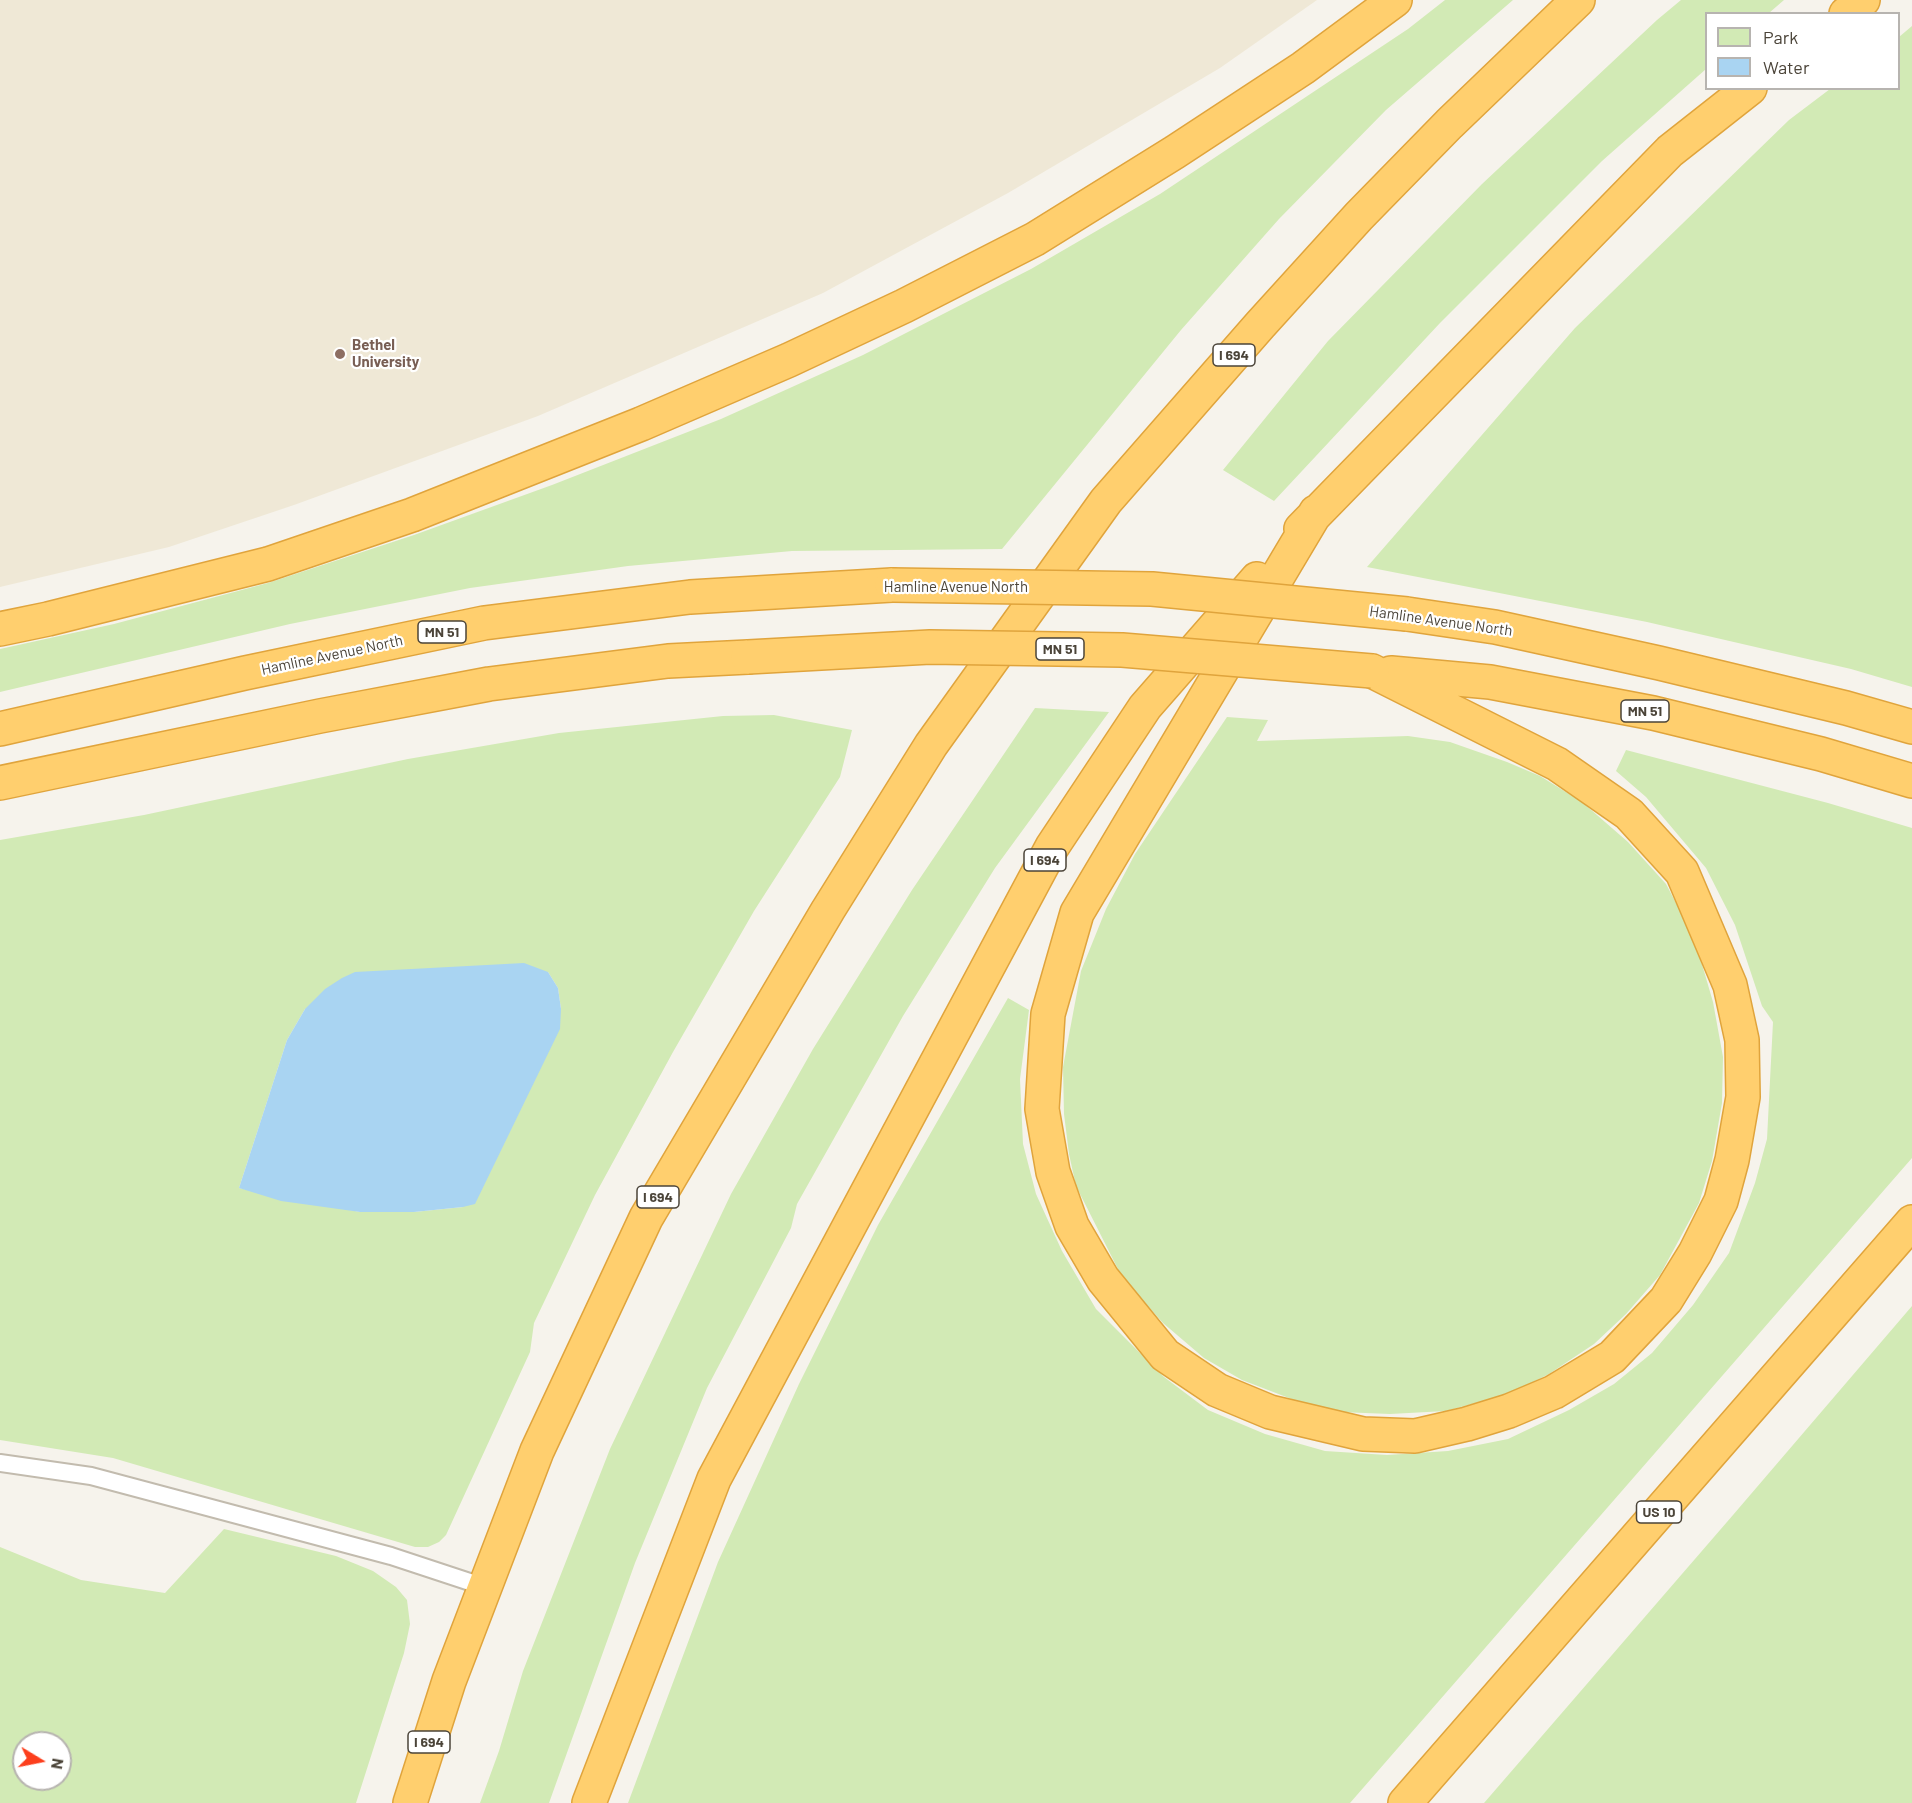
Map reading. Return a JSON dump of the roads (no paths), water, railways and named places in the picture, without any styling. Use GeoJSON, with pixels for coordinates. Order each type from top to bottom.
{"type":"FeatureCollection","features":[{"type":"Feature","properties":{"kind":"highway"},"geometry":{"type":"LineString","coordinates":[[0,629],[268,564],[412,515],[641,424],[789,360],[904,306],[1035,240],[1303,68],[1395,0]]}},
{"type":"Feature","properties":{"kind":"highway","name":"I 694"},"geometry":{"type":"LineString","coordinates":[[410,1803],[449,1681],[537,1451],[646,1218],[828,910],[931,745],[1114,492],[1252,333],[1359,216],[1449,124],[1578,0]]}},
{"type":"Feature","properties":{"kind":"highway"},"geometry":{"type":"LineString","coordinates":[[1848,12],[1863,0]]}},
{"type":"Feature","properties":{"kind":"highway","name":"I 694"},"geometry":{"type":"LineString","coordinates":[[589,1803],[714,1479],[1052,847],[1145,707],[1316,512],[1670,151],[1747,90]]}},
{"type":"Feature","properties":{"kind":"highway"},"geometry":{"type":"LineString","coordinates":[[1316,512],[1077,913],[1048,1014],[1042,1109],[1053,1172],[1072,1226],[1103,1279],[1165,1355],[1217,1390],[1270,1412],[1363,1434],[1415,1436],[1509,1411],[1554,1392],[1612,1357],[1666,1300],[1695,1253],[1716,1211],[1732,1160],[1743,1096],[1742,1040],[1730,985],[1682,873],[1629,814],[1557,764],[1372,671]]}},
{"type":"Feature","properties":{"kind":"highway","name":"Hamline Avenue North"},"geometry":{"type":"LineString","coordinates":[[0,729],[245,673],[484,623],[690,597],[892,585],[1152,589],[1407,614],[1495,627],[1659,663],[1846,708],[1912,728]]}},
{"type":"Feature","properties":{"kind":"highway","name":"MN 51"},"geometry":{"type":"LineString","coordinates":[[0,783],[320,716],[489,684],[668,662],[930,647],[1122,650],[1490,682],[1653,713],[1821,754],[1912,781]]}},
{"type":"Feature","properties":{"kind":"highway","name":"US 10"},"geometry":{"type":"LineString","coordinates":[[1405,1803],[1912,1222]]}},
{"type":"Feature","properties":{"kind":"lane"},"geometry":{"type":"LineString","coordinates":[[0,1463],[91,1476],[392,1556],[485,1587]]}},
{"type":"Feature","properties":{"kind":"water"},"geometry":{"type":"Polygon","coordinates":[[[524,963],[548,972],[558,988],[561,1009],[560,1029],[475,1204],[414,1212],[360,1212],[281,1201],[239,1188],[287,1040],[305,1009],[325,989],[355,972],[524,963]]]}},
{"type":"Feature","properties":{"kind":"place","name":"Bethel University"},"geometry":{"type":"Point","coordinates":[340,354]}}]}
